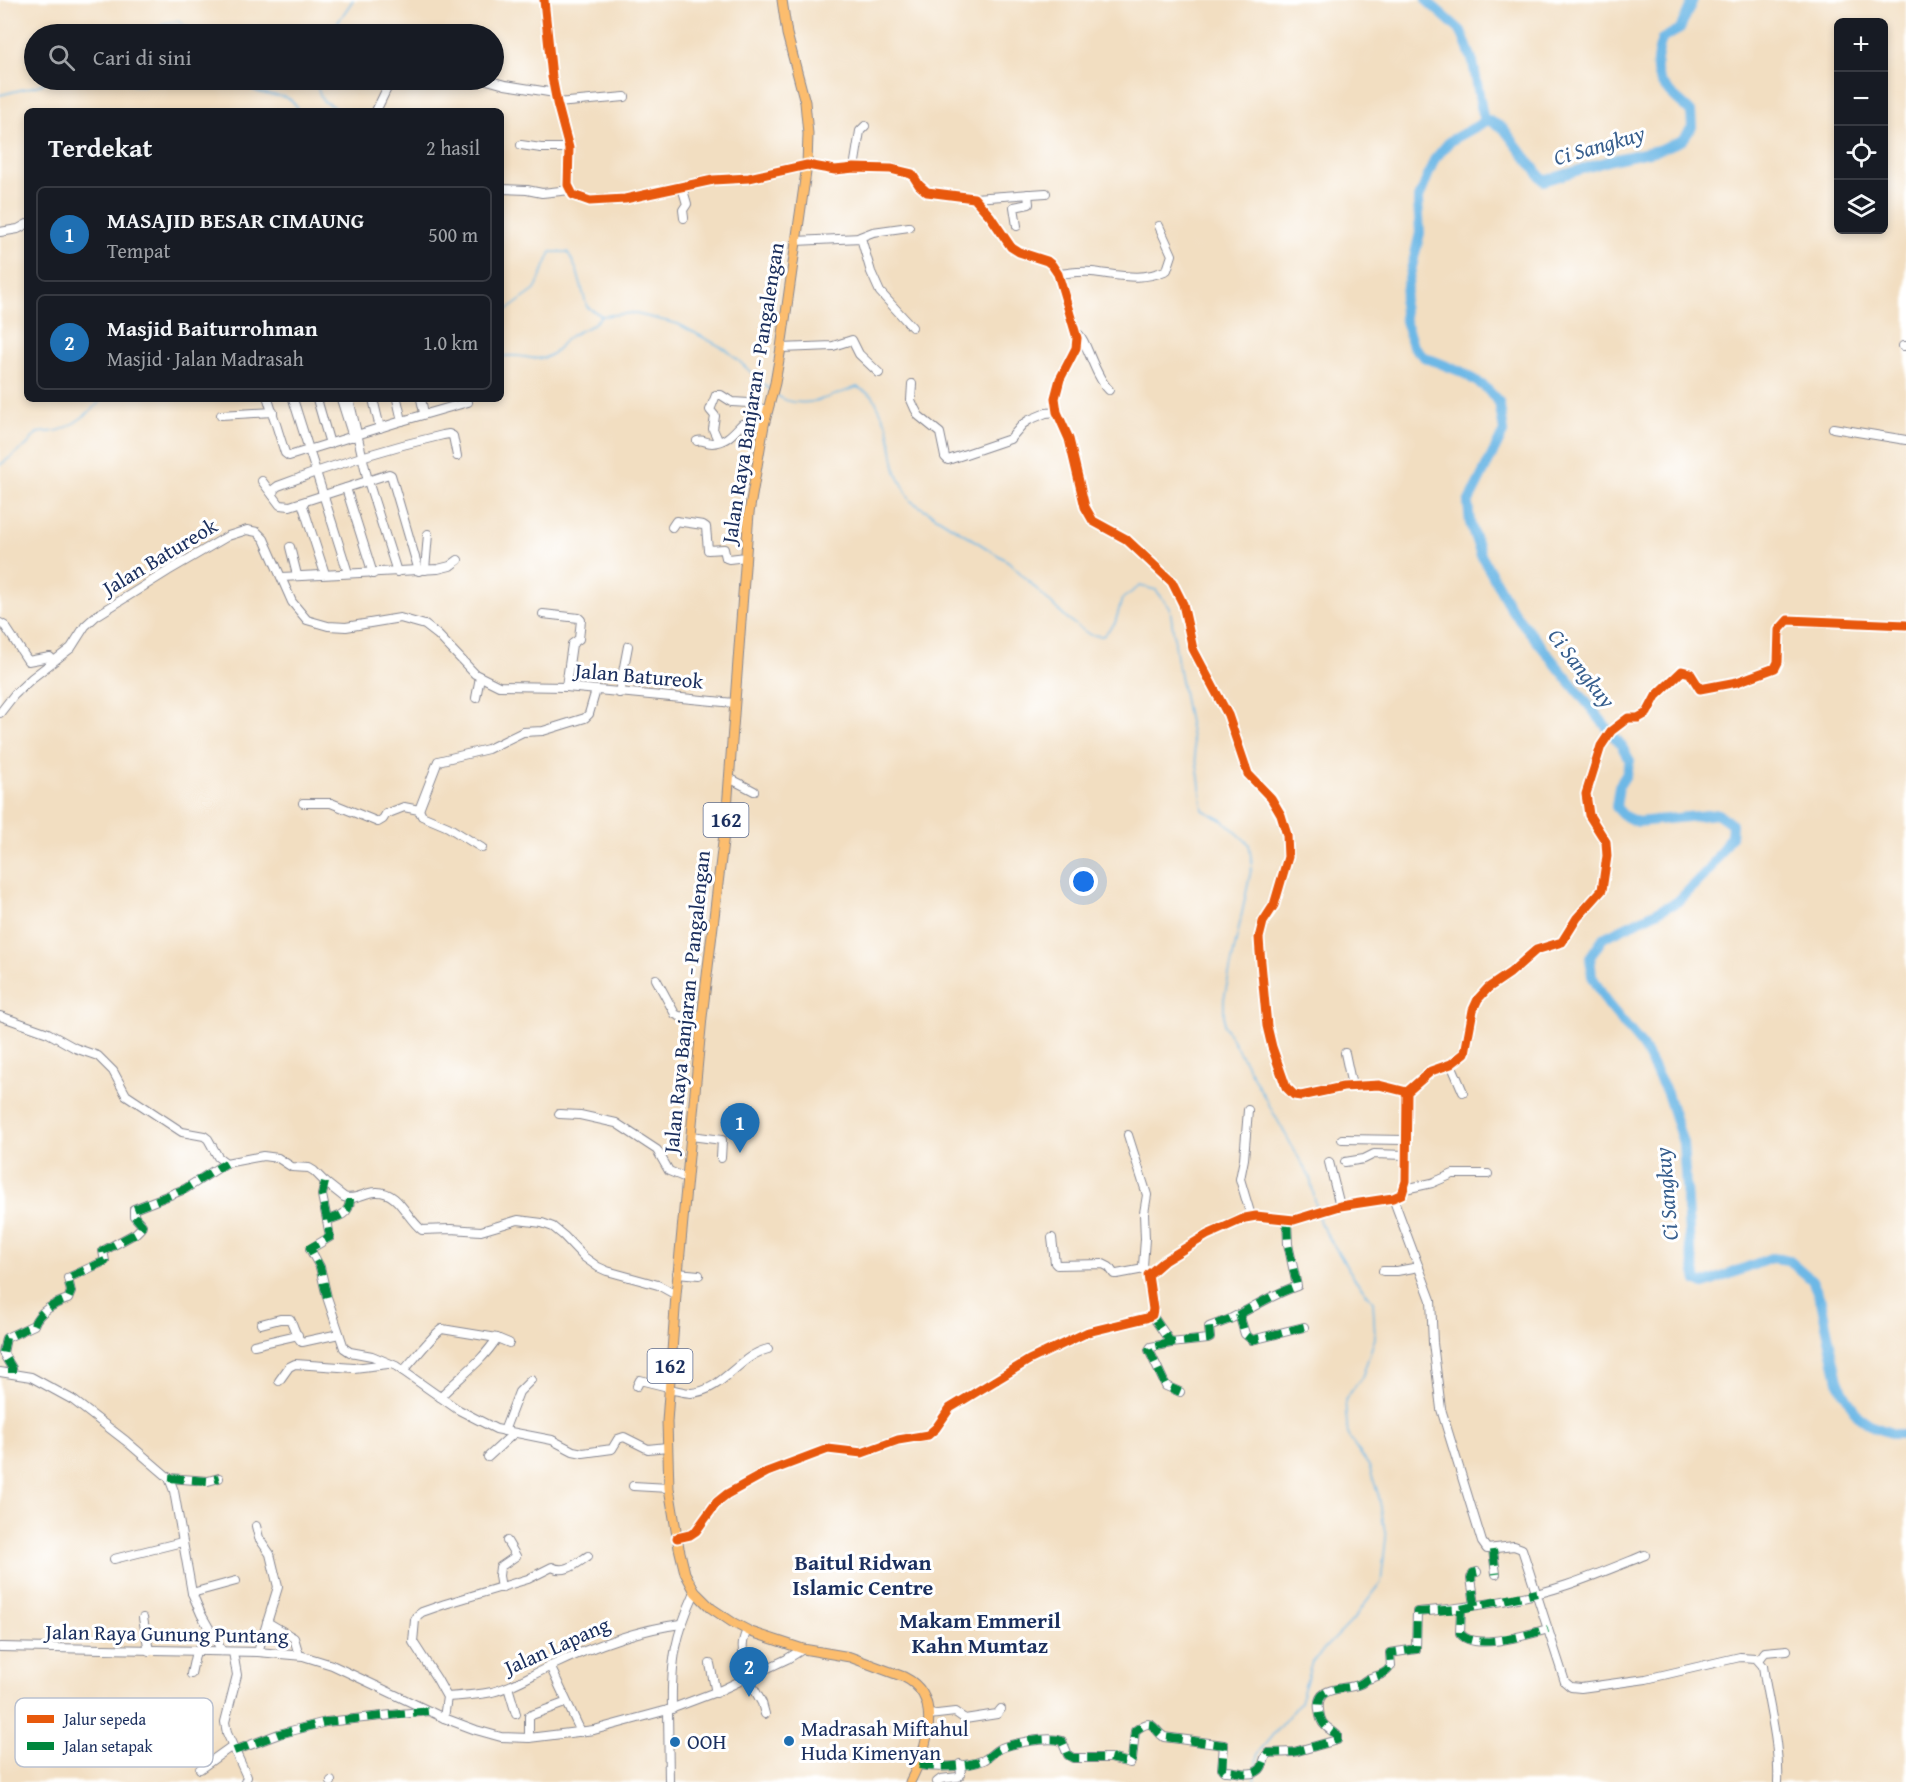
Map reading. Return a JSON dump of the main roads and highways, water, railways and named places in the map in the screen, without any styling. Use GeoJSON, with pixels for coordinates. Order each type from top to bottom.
{"type":"FeatureCollection","features":[{"type":"Feature","properties":{"kind":"main road","name":"Jalan Raya Banjaran - Pangalengan"},"geometry":{"type":"LineString","coordinates":[[782,0],[787,34],[805,102],[808,134],[807,165],[781,348],[764,425],[749,513],[729,778],[702,1017],[675,1295],[668,1388],[669,1490],[686,1573],[696,1592],[722,1617],[747,1630],[802,1648],[850,1657],[911,1681],[922,1690],[929,1715],[927,1736],[919,1765],[910,1782]]}},
{"type":"Feature","properties":{"kind":"waterway"},"geometry":{"type":"LineString","coordinates":[[337,24],[353,0]]}},
{"type":"Feature","properties":{"kind":"waterway"},"geometry":{"type":"LineString","coordinates":[[1426,0],[1461,31],[1473,62],[1484,122]]}},
{"type":"Feature","properties":{"kind":"waterway","name":"Ci Sangkuy"},"geometry":{"type":"LineString","coordinates":[[1693,0],[1680,29],[1662,39],[1657,65],[1657,74],[1665,88],[1691,112],[1692,127],[1683,140],[1658,150],[1611,160],[1544,181],[1503,128],[1488,120],[1450,141],[1434,160],[1418,201],[1420,233],[1403,304],[1405,321],[1413,346],[1424,357],[1462,372],[1485,387],[1499,402],[1504,431],[1468,503],[1470,523],[1481,555],[1511,609],[1621,745],[1630,761],[1626,775],[1619,786],[1616,807],[1624,816],[1637,822],[1718,814],[1732,824],[1731,836],[1709,870],[1677,902],[1603,938],[1590,957],[1592,976],[1607,1003],[1641,1044],[1667,1093],[1683,1143],[1690,1248],[1697,1281],[1704,1284],[1771,1258],[1789,1260],[1812,1280],[1821,1301],[1838,1381],[1857,1415],[1874,1427],[1894,1434],[1906,1434]]}},
{"type":"Feature","properties":{"kind":"waterway"},"geometry":{"type":"LineString","coordinates":[[162,24],[178,21],[182,24]]}},
{"type":"Feature","properties":{"kind":"waterway"},"geometry":{"type":"LineString","coordinates":[[0,95],[24,89]]}},
{"type":"Feature","properties":{"kind":"waterway"},"geometry":{"type":"LineString","coordinates":[[254,90],[291,100],[297,108]]}},
{"type":"Feature","properties":{"kind":"waterway"},"geometry":{"type":"LineString","coordinates":[[318,90],[322,100],[335,108]]}},
{"type":"Feature","properties":{"kind":"waterway"},"geometry":{"type":"LineString","coordinates":[[504,310],[535,290],[551,252],[568,252],[577,271],[587,307],[602,316],[632,313],[678,324],[727,350],[769,389]]}},
{"type":"Feature","properties":{"kind":"waterway"},"geometry":{"type":"LineString","coordinates":[[504,357],[514,355],[544,358],[555,352],[569,337],[590,326],[601,316]]}},
{"type":"Feature","properties":{"kind":"waterway"},"geometry":{"type":"LineString","coordinates":[[775,394],[784,400],[804,403],[857,387],[873,396],[888,427],[896,472],[911,501],[1009,562],[1067,619],[1090,635],[1103,636],[1115,623],[1122,599],[1140,586],[1156,590],[1170,608],[1203,810],[1224,821],[1249,844],[1252,865],[1224,999],[1224,1025],[1310,1178],[1317,1210]]}},
{"type":"Feature","properties":{"kind":"waterway"},"geometry":{"type":"LineString","coordinates":[[0,465],[27,445],[37,433],[57,431],[68,426],[88,413],[99,402]]}},
{"type":"Feature","properties":{"kind":"waterway"},"geometry":{"type":"LineString","coordinates":[[1256,1769],[1257,1754],[1300,1702],[1312,1662],[1352,1621],[1381,1583],[1386,1538],[1379,1497],[1369,1466],[1348,1436],[1345,1400],[1362,1377],[1375,1338],[1373,1301],[1356,1281],[1320,1223],[1318,1215]]}},
{"type":"Feature","properties":{"kind":"waterway"},"geometry":{"type":"LineString","coordinates":[[1254,1782],[1255,1776]]}},
{"type":"Feature","properties":{"kind":"place","name":"MASAJID BESAR CIMAUNG"},"geometry":{"type":"Point","coordinates":[740,1153]}},
{"type":"Feature","properties":{"kind":"place","name":"Masjid Baiturrohman"},"geometry":{"type":"Point","coordinates":[749,1697]}},
{"type":"Feature","properties":{"kind":"place","name":"Madrasah Miftahul Huda Kimenyan"},"geometry":{"type":"Point","coordinates":[789,1741]}},
{"type":"Feature","properties":{"kind":"place","name":"OOH"},"geometry":{"type":"Point","coordinates":[675,1742]}},
{"type":"Feature","properties":{"kind":"district","name":"Baitul Ridwan Islamic Centre"},"geometry":{"type":"Point","coordinates":[863,1574]}},
{"type":"Feature","properties":{"kind":"district","name":"Makam Emmeril Kahn Mumtaz"},"geometry":{"type":"Point","coordinates":[980,1632]}}]}
